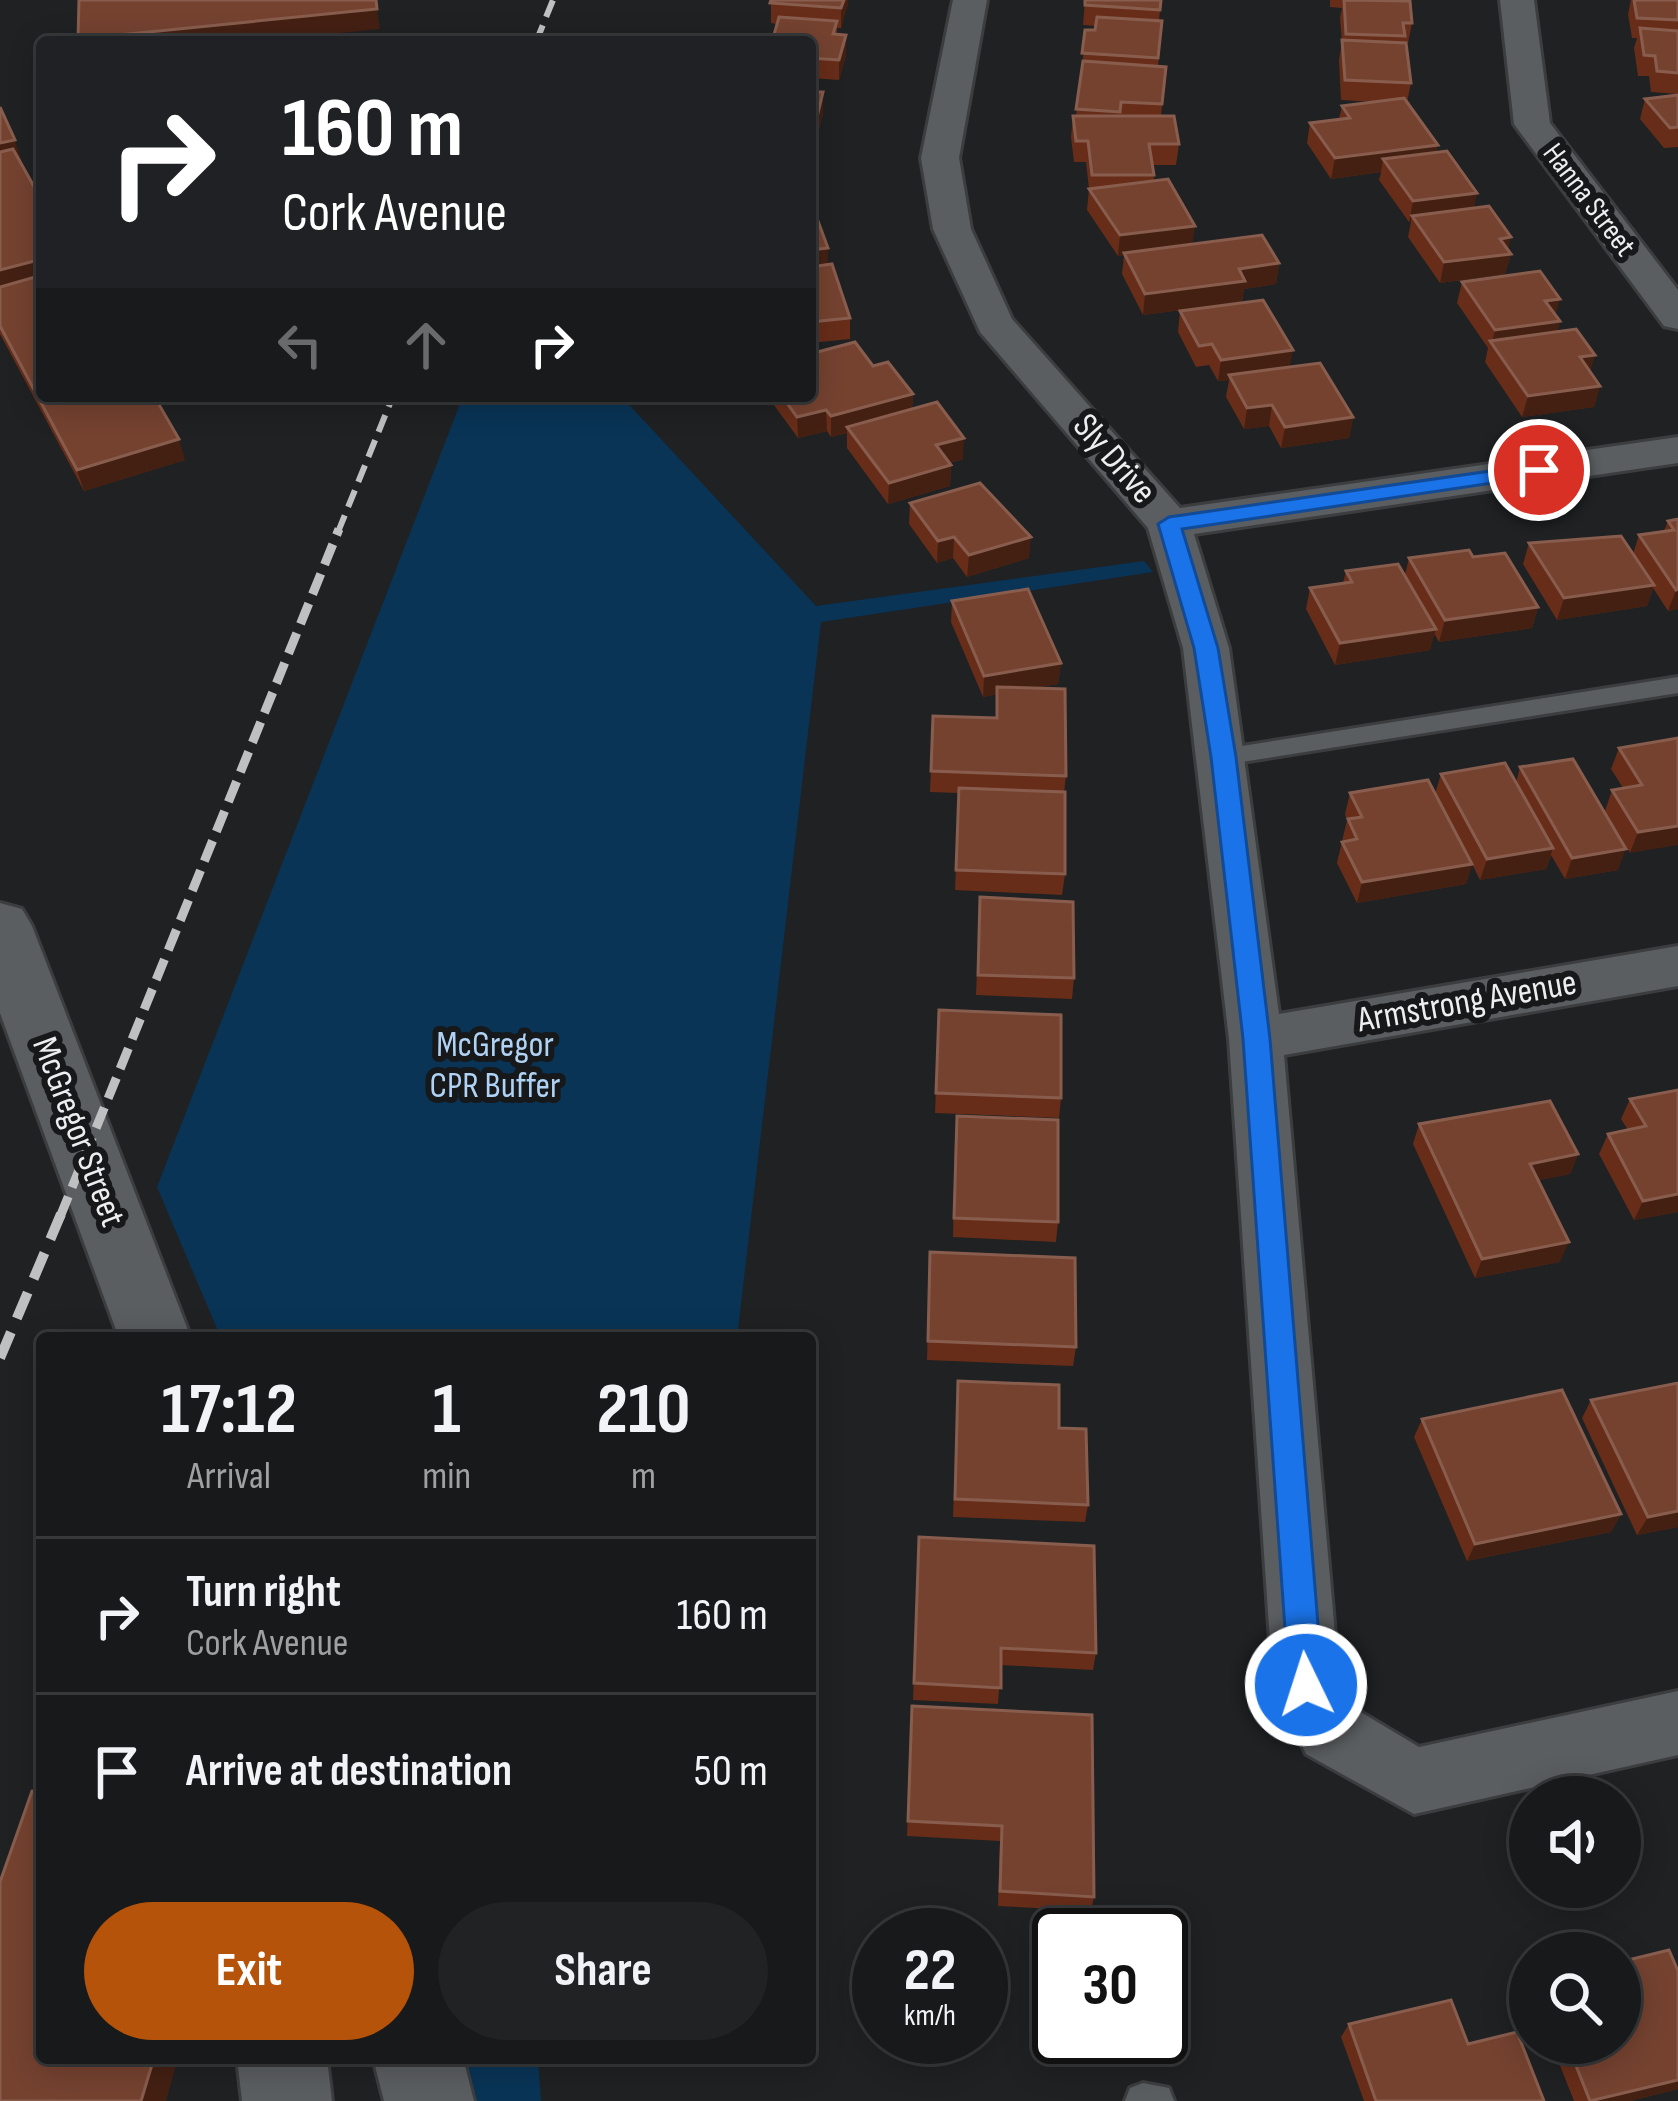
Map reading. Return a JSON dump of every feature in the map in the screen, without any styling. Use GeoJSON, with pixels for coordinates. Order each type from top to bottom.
{"type":"FeatureCollection","features":[{"type":"Feature","properties":{"kind":"street","name":"Sly Drive"},"geometry":{"type":"LineString","coordinates":[[970,0],[940,158],[952,229],[994,323],[1169,524],[1206,648],[1256,1039],[1306,1685],[1330,1731],[1414,1781],[1678,1723]]}},
{"type":"Feature","properties":{"kind":"street","name":"Hanna Street"},"geometry":{"type":"LineString","coordinates":[[1517,0],[1532,124],[1678,317]]}},
{"type":"Feature","properties":{"kind":"street"},"geometry":{"type":"LineString","coordinates":[[1169,524],[1678,450]]}},
{"type":"Feature","properties":{"kind":"street","name":"McGregor Street"},"geometry":{"type":"LineString","coordinates":[[0,926],[153,1332]]}},
{"type":"Feature","properties":{"kind":"street","name":"Armstrong Avenue"},"geometry":{"type":"LineString","coordinates":[[1256,1039],[1678,966]]}},
{"type":"Feature","properties":{"kind":"street"},"geometry":{"type":"LineString","coordinates":[[283,2064],[287,2101]]}},
{"type":"Feature","properties":{"kind":"street"},"geometry":{"type":"LineString","coordinates":[[420,2064],[429,2101]]}},
{"type":"Feature","properties":{"kind":"lane"},"geometry":{"type":"LineString","coordinates":[[1223,757],[1678,685]]}},
{"type":"Feature","properties":{"kind":"lane"},"geometry":{"type":"LineString","coordinates":[[1143,2101],[1156,2101]]}},
{"type":"Feature","properties":{"kind":"green space","name":"McGregor CPR Buffer"},"geometry":{"type":"Polygon","coordinates":[[[461,402],[627,402],[816,606],[1144,561],[1153,572],[821,622],[738,1332],[218,1332],[157,1187],[461,402]]]}},
{"type":"Feature","properties":{"kind":"green space"},"geometry":{"type":"Polygon","coordinates":[[[459,2064],[538,2064],[541,2101],[464,2101],[459,2064]]]}},
{"type":"Feature","properties":{"kind":"building"},"geometry":{"type":"Polygon","coordinates":[[[79,0],[376,0],[377,9],[108,36],[78,36],[79,0]]]}},
{"type":"Feature","properties":{"kind":"building"},"geometry":{"type":"Polygon","coordinates":[[[771,0],[844,0],[841,8],[771,0]]]}},
{"type":"Feature","properties":{"kind":"building"},"geometry":{"type":"Polygon","coordinates":[[[1085,0],[1161,0],[1160,10],[1085,5],[1085,0]]]}},
{"type":"Feature","properties":{"kind":"building"},"geometry":{"type":"Polygon","coordinates":[[[1344,0],[1410,1],[1412,23],[1403,23],[1405,36],[1346,34],[1344,0]]]}},
{"type":"Feature","properties":{"kind":"building"},"geometry":{"type":"Polygon","coordinates":[[[1634,0],[1678,0],[1678,20],[1637,18],[1634,0]]]}},
{"type":"Feature","properties":{"kind":"building"},"geometry":{"type":"Polygon","coordinates":[[[779,17],[837,21],[833,34],[846,35],[839,60],[816,58],[816,36],[774,36],[779,17]]]}},
{"type":"Feature","properties":{"kind":"building"},"geometry":{"type":"Polygon","coordinates":[[[1097,17],[1162,21],[1158,58],[1082,53],[1085,30],[1095,30],[1097,17]]]}},
{"type":"Feature","properties":{"kind":"building"},"geometry":{"type":"Polygon","coordinates":[[[1640,28],[1678,31],[1678,73],[1657,71],[1655,56],[1644,55],[1640,28]]]}},
{"type":"Feature","properties":{"kind":"building"},"geometry":{"type":"Polygon","coordinates":[[[1342,40],[1406,43],[1411,83],[1345,80],[1342,40]]]}},
{"type":"Feature","properties":{"kind":"building"},"geometry":{"type":"Polygon","coordinates":[[[1083,61],[1166,67],[1162,104],[1121,102],[1120,112],[1076,109],[1083,61]]]}},
{"type":"Feature","properties":{"kind":"building"},"geometry":{"type":"Polygon","coordinates":[[[816,92],[823,92],[817,117],[816,92]]]}},
{"type":"Feature","properties":{"kind":"building"},"geometry":{"type":"Polygon","coordinates":[[[1678,95],[1678,127],[1670,128],[1645,99],[1678,95]]]}},
{"type":"Feature","properties":{"kind":"building"},"geometry":{"type":"Polygon","coordinates":[[[1404,98],[1438,145],[1335,158],[1310,123],[1350,118],[1342,106],[1404,98]]]}},
{"type":"Feature","properties":{"kind":"building"},"geometry":{"type":"Polygon","coordinates":[[[0,107],[15,140],[0,143],[0,107]]]}},
{"type":"Feature","properties":{"kind":"building"},"geometry":{"type":"Polygon","coordinates":[[[1073,116],[1174,116],[1179,144],[1149,144],[1154,175],[1092,175],[1088,141],[1076,141],[1073,116]]]}},
{"type":"Feature","properties":{"kind":"building"},"geometry":{"type":"Polygon","coordinates":[[[13,149],[36,190],[36,261],[0,270],[0,152],[13,149]]]}},
{"type":"Feature","properties":{"kind":"building"},"geometry":{"type":"Polygon","coordinates":[[[1447,151],[1477,193],[1413,201],[1383,159],[1447,151]]]}},
{"type":"Feature","properties":{"kind":"building"},"geometry":{"type":"Polygon","coordinates":[[[1168,179],[1195,226],[1120,235],[1089,189],[1168,179]]]}},
{"type":"Feature","properties":{"kind":"building"},"geometry":{"type":"Polygon","coordinates":[[[1489,206],[1511,237],[1500,239],[1511,254],[1444,262],[1412,216],[1489,206]]]}},
{"type":"Feature","properties":{"kind":"building"},"geometry":{"type":"Polygon","coordinates":[[[818,221],[828,248],[816,249],[818,221]]]}},
{"type":"Feature","properties":{"kind":"building"},"geometry":{"type":"Polygon","coordinates":[[[1262,235],[1279,263],[1239,269],[1245,281],[1145,294],[1124,253],[1262,235]]]}},
{"type":"Feature","properties":{"kind":"building"},"geometry":{"type":"Polygon","coordinates":[[[832,264],[850,318],[816,321],[816,266],[832,264]]]}},
{"type":"Feature","properties":{"kind":"building"},"geometry":{"type":"Polygon","coordinates":[[[1540,271],[1560,299],[1545,301],[1560,321],[1495,330],[1462,282],[1540,271]]]}},
{"type":"Feature","properties":{"kind":"building"},"geometry":{"type":"Polygon","coordinates":[[[36,277],[36,393],[0,326],[0,287],[36,277]]]}},
{"type":"Feature","properties":{"kind":"building"},"geometry":{"type":"Polygon","coordinates":[[[1263,300],[1293,350],[1221,360],[1212,344],[1199,346],[1180,311],[1263,300]]]}},
{"type":"Feature","properties":{"kind":"building"},"geometry":{"type":"Polygon","coordinates":[[[1576,329],[1595,355],[1580,357],[1600,386],[1528,396],[1490,341],[1576,329]]]}},
{"type":"Feature","properties":{"kind":"building"},"geometry":{"type":"Polygon","coordinates":[[[855,342],[873,366],[888,362],[913,394],[831,416],[826,410],[797,417],[786,402],[816,402],[816,352],[855,342]]]}},
{"type":"Feature","properties":{"kind":"building"},"geometry":{"type":"Polygon","coordinates":[[[1320,363],[1353,417],[1285,427],[1272,405],[1247,408],[1229,375],[1320,363]]]}},
{"type":"Feature","properties":{"kind":"building"},"geometry":{"type":"Polygon","coordinates":[[[41,402],[157,402],[179,439],[77,470],[41,402]]]}},
{"type":"Feature","properties":{"kind":"building"},"geometry":{"type":"Polygon","coordinates":[[[937,402],[964,438],[936,445],[951,465],[889,483],[847,427],[937,402]]]}},
{"type":"Feature","properties":{"kind":"building"},"geometry":{"type":"Polygon","coordinates":[[[980,483],[1031,537],[969,555],[954,537],[938,541],[910,503],[980,483]]]}},
{"type":"Feature","properties":{"kind":"building"},"geometry":{"type":"Polygon","coordinates":[[[1678,519],[1676,590],[1639,535],[1674,530],[1668,521],[1678,519]]]}},
{"type":"Feature","properties":{"kind":"building"},"geometry":{"type":"Polygon","coordinates":[[[1621,536],[1654,585],[1564,598],[1529,543],[1621,536]]]}},
{"type":"Feature","properties":{"kind":"building"},"geometry":{"type":"Polygon","coordinates":[[[1469,550],[1473,557],[1505,553],[1538,607],[1445,620],[1409,558],[1469,550]]]}},
{"type":"Feature","properties":{"kind":"building"},"geometry":{"type":"Polygon","coordinates":[[[1398,564],[1436,629],[1340,643],[1310,588],[1352,582],[1346,571],[1398,564]]]}},
{"type":"Feature","properties":{"kind":"building"},"geometry":{"type":"Polygon","coordinates":[[[1028,589],[1061,663],[984,676],[952,601],[1028,589]]]}},
{"type":"Feature","properties":{"kind":"building"},"geometry":{"type":"Polygon","coordinates":[[[997,687],[1065,689],[1066,776],[931,771],[933,716],[997,718],[997,687]]]}},
{"type":"Feature","properties":{"kind":"building"},"geometry":{"type":"Polygon","coordinates":[[[1678,738],[1678,826],[1638,832],[1612,790],[1642,785],[1619,748],[1678,738]]]}},
{"type":"Feature","properties":{"kind":"building"},"geometry":{"type":"Polygon","coordinates":[[[1573,759],[1626,849],[1572,858],[1520,767],[1573,759]]]}},
{"type":"Feature","properties":{"kind":"building"},"geometry":{"type":"Polygon","coordinates":[[[1505,763],[1553,848],[1487,859],[1441,774],[1505,763]]]}},
{"type":"Feature","properties":{"kind":"building"},"geometry":{"type":"Polygon","coordinates":[[[1428,780],[1472,864],[1362,882],[1342,842],[1357,839],[1348,819],[1362,817],[1350,793],[1428,780]]]}},
{"type":"Feature","properties":{"kind":"building"},"geometry":{"type":"Polygon","coordinates":[[[959,788],[1065,792],[1065,874],[956,870],[959,788]]]}},
{"type":"Feature","properties":{"kind":"building"},"geometry":{"type":"Polygon","coordinates":[[[980,897],[1073,902],[1074,978],[978,975],[980,897]]]}},
{"type":"Feature","properties":{"kind":"building"},"geometry":{"type":"Polygon","coordinates":[[[939,1010],[1061,1015],[1061,1098],[936,1093],[939,1010]]]}},
{"type":"Feature","properties":{"kind":"building"},"geometry":{"type":"Polygon","coordinates":[[[1678,1090],[1678,1194],[1643,1201],[1608,1134],[1646,1126],[1630,1099],[1678,1090]]]}},
{"type":"Feature","properties":{"kind":"building"},"geometry":{"type":"Polygon","coordinates":[[[1550,1101],[1578,1154],[1530,1164],[1569,1242],[1482,1259],[1419,1124],[1550,1101]]]}},
{"type":"Feature","properties":{"kind":"building"},"geometry":{"type":"Polygon","coordinates":[[[957,1116],[1058,1120],[1058,1222],[954,1218],[957,1116]]]}},
{"type":"Feature","properties":{"kind":"building"},"geometry":{"type":"Polygon","coordinates":[[[930,1252],[1075,1258],[1076,1347],[928,1341],[930,1252]]]}},
{"type":"Feature","properties":{"kind":"building"},"geometry":{"type":"Polygon","coordinates":[[[958,1381],[1059,1385],[1059,1428],[1086,1429],[1088,1505],[955,1499],[958,1381]]]}},
{"type":"Feature","properties":{"kind":"building"},"geometry":{"type":"Polygon","coordinates":[[[1678,1383],[1678,1511],[1648,1517],[1591,1400],[1678,1383]]]}},
{"type":"Feature","properties":{"kind":"building"},"geometry":{"type":"Polygon","coordinates":[[[1562,1390],[1621,1514],[1475,1544],[1422,1419],[1562,1390]]]}},
{"type":"Feature","properties":{"kind":"building"},"geometry":{"type":"Polygon","coordinates":[[[919,1537],[1094,1546],[1096,1653],[1001,1648],[1001,1688],[914,1683],[919,1537]]]}},
{"type":"Feature","properties":{"kind":"building"},"geometry":{"type":"Polygon","coordinates":[[[912,1706],[1092,1715],[1094,1897],[1000,1891],[1002,1826],[908,1821],[912,1706]]]}},
{"type":"Feature","properties":{"kind":"building"},"geometry":{"type":"Polygon","coordinates":[[[32,1791],[36,1791],[36,2064],[152,2064],[141,2101],[0,2101],[0,1882],[32,1791]]]}},
{"type":"Feature","properties":{"kind":"building"},"geometry":{"type":"Polygon","coordinates":[[[1669,1950],[1678,1971],[1678,2080],[1590,2101],[1575,2064],[1641,2064],[1641,1957],[1669,1950]]]}},
{"type":"Feature","properties":{"kind":"building"},"geometry":{"type":"Polygon","coordinates":[[[1451,2000],[1468,2044],[1509,2034],[1509,2064],[1530,2064],[1544,2101],[1376,2101],[1349,2024],[1451,2000]]]}},
{"type":"Feature","properties":{"kind":"railway"},"geometry":{"type":"LineString","coordinates":[[538,36],[553,0]]}},
{"type":"Feature","properties":{"kind":"railway"},"geometry":{"type":"LineString","coordinates":[[338,532],[391,402]]}},
{"type":"Feature","properties":{"kind":"railway"},"geometry":{"type":"LineString","coordinates":[[60,1217],[339,529]]}},
{"type":"Feature","properties":{"kind":"railway"},"geometry":{"type":"LineString","coordinates":[[0,1358],[61,1214]]}},
{"type":"Feature","properties":{"kind":"route"},"geometry":{"type":"LineString","coordinates":[[1306,1685],[1256,1039],[1223,757],[1206,648],[1169,524],[1539,470]]}}]}
